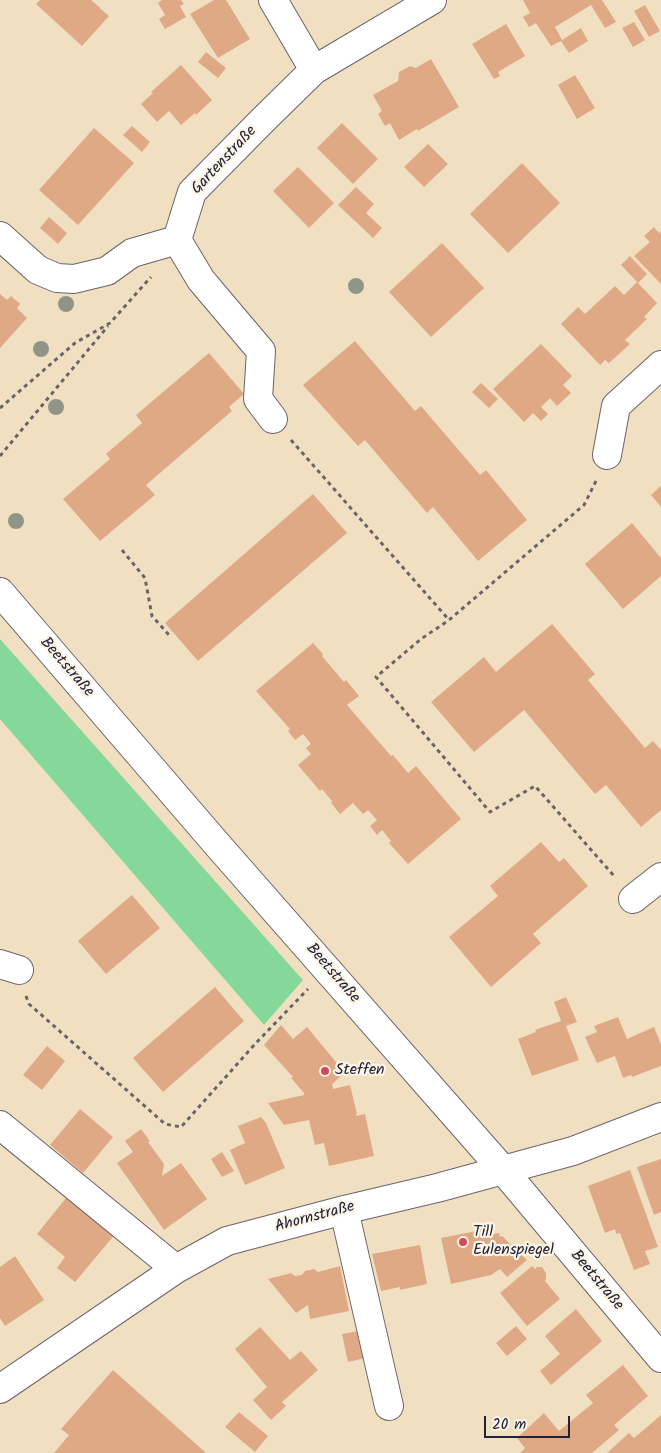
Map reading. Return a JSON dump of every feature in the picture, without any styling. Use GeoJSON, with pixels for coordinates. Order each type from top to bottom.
{"type":"FeatureCollection","features":[{"type":"Feature","properties":{"kind":"street"},"geometry":{"type":"LineString","coordinates":[[274,0],[314,70]]}},
{"type":"Feature","properties":{"kind":"street","name":"Gartenstraße"},"geometry":{"type":"LineString","coordinates":[[177,240],[192,192],[314,70],[432,0]]}},
{"type":"Feature","properties":{"kind":"street"},"geometry":{"type":"LineString","coordinates":[[0,236],[38,270],[57,278],[74,279],[107,271],[132,253],[177,240],[201,280],[261,351],[258,399],[273,419]]}},
{"type":"Feature","properties":{"kind":"street"},"geometry":{"type":"LineString","coordinates":[[607,455],[616,406],[661,365]]}},
{"type":"Feature","properties":{"kind":"street","name":"Beetstraße"},"geometry":{"type":"LineString","coordinates":[[0,592],[215,842],[503,1170],[661,1358]]}},
{"type":"Feature","properties":{"kind":"street"},"geometry":{"type":"LineString","coordinates":[[633,899],[661,877]]}},
{"type":"Feature","properties":{"kind":"street","name":"Ahornstraße"},"geometry":{"type":"LineString","coordinates":[[0,1389],[176,1269],[227,1241],[572,1152],[661,1117]]}},
{"type":"Feature","properties":{"kind":"street"},"geometry":{"type":"LineString","coordinates":[[0,1125],[176,1269]]}},
{"type":"Feature","properties":{"kind":"street"},"geometry":{"type":"LineString","coordinates":[[344,1210],[389,1406]]}},
{"type":"Feature","properties":{"kind":"path"},"geometry":{"type":"LineString","coordinates":[[0,456],[110,323],[149,280],[177,240]]}},
{"type":"Feature","properties":{"kind":"path"},"geometry":{"type":"LineString","coordinates":[[0,408],[76,343],[110,323]]}},
{"type":"Feature","properties":{"kind":"path"},"geometry":{"type":"LineString","coordinates":[[273,419],[449,620]]}},
{"type":"Feature","properties":{"kind":"path"},"geometry":{"type":"LineString","coordinates":[[607,455],[584,506],[449,620],[421,639],[376,677],[490,812],[535,786],[633,899]]}},
{"type":"Feature","properties":{"kind":"path"},"geometry":{"type":"LineString","coordinates":[[122,550],[145,578],[152,616],[169,635]]}},
{"type":"Feature","properties":{"kind":"path"},"geometry":{"type":"LineString","coordinates":[[9,967],[29,1004],[165,1124],[181,1127],[256,1043],[328,969]]}},
{"type":"Feature","properties":{"kind":"green space"},"geometry":{"type":"Polygon","coordinates":[[[0,639],[303,980],[264,1025],[0,719],[0,639]]]}},
{"type":"Feature","properties":{"kind":"building"},"geometry":{"type":"Polygon","coordinates":[[[40,0],[91,0],[109,16],[82,46],[36,4],[40,0]]]}},
{"type":"Feature","properties":{"kind":"building"},"geometry":{"type":"Polygon","coordinates":[[[162,0],[181,0],[184,4],[180,6],[186,17],[165,29],[159,19],[165,15],[158,3],[162,0]]]}},
{"type":"Feature","properties":{"kind":"building"},"geometry":{"type":"Polygon","coordinates":[[[214,0],[226,0],[250,39],[218,58],[190,14],[214,0]]]}},
{"type":"Feature","properties":{"kind":"building"},"geometry":{"type":"Polygon","coordinates":[[[523,0],[602,0],[616,22],[605,28],[591,5],[555,27],[562,40],[581,28],[588,41],[569,53],[561,41],[551,46],[536,23],[529,27],[523,17],[530,13],[523,0]]]}},
{"type":"Feature","properties":{"kind":"building"},"geometry":{"type":"Polygon","coordinates":[[[645,5],[660,31],[649,37],[634,11],[645,5]]]}},
{"type":"Feature","properties":{"kind":"building"},"geometry":{"type":"Polygon","coordinates":[[[634,22],[645,40],[633,47],[622,28],[634,22]]]}},
{"type":"Feature","properties":{"kind":"building"},"geometry":{"type":"Polygon","coordinates":[[[506,24],[525,56],[498,72],[500,76],[494,79],[472,44],[506,24]]]}},
{"type":"Feature","properties":{"kind":"building"},"geometry":{"type":"Polygon","coordinates":[[[206,52],[226,68],[218,78],[198,62],[206,52]]]}},
{"type":"Feature","properties":{"kind":"building"},"geometry":{"type":"Polygon","coordinates":[[[431,59],[459,107],[399,140],[390,123],[385,126],[378,114],[382,111],[373,95],[398,81],[399,72],[410,66],[416,68],[431,59]]]}},
{"type":"Feature","properties":{"kind":"building"},"geometry":{"type":"Polygon","coordinates":[[[181,65],[212,100],[196,115],[195,113],[181,125],[169,111],[157,122],[141,104],[153,93],[151,92],[181,65]]]}},
{"type":"Feature","properties":{"kind":"building"},"geometry":{"type":"Polygon","coordinates":[[[575,75],[595,108],[577,119],[558,85],[575,75]]]}},
{"type":"Feature","properties":{"kind":"building"},"geometry":{"type":"Polygon","coordinates":[[[342,123],[378,159],[353,184],[317,148],[342,123]]]}},
{"type":"Feature","properties":{"kind":"building"},"geometry":{"type":"Polygon","coordinates":[[[132,126],[150,142],[142,152],[123,135],[132,126]]]}},
{"type":"Feature","properties":{"kind":"building"},"geometry":{"type":"Polygon","coordinates":[[[94,128],[134,163],[78,225],[39,190],[94,128]]]}},
{"type":"Feature","properties":{"kind":"building"},"geometry":{"type":"Polygon","coordinates":[[[428,144],[448,164],[424,187],[404,167],[428,144]]]}},
{"type":"Feature","properties":{"kind":"building"},"geometry":{"type":"Polygon","coordinates":[[[522,163],[560,203],[508,253],[470,214],[522,163]]]}},
{"type":"Feature","properties":{"kind":"building"},"geometry":{"type":"Polygon","coordinates":[[[298,167],[334,203],[309,228],[273,191],[298,167]]]}},
{"type":"Feature","properties":{"kind":"building"},"geometry":{"type":"Polygon","coordinates":[[[356,187],[374,204],[366,213],[382,228],[373,238],[338,205],[356,187]]]}},
{"type":"Feature","properties":{"kind":"building"},"geometry":{"type":"Polygon","coordinates":[[[49,217],[67,233],[58,244],[40,228],[49,217]]]}},
{"type":"Feature","properties":{"kind":"building"},"geometry":{"type":"Polygon","coordinates":[[[654,227],[659,233],[661,231],[661,284],[634,256],[650,242],[644,236],[654,227]]]}},
{"type":"Feature","properties":{"kind":"building"},"geometry":{"type":"Polygon","coordinates":[[[442,243],[484,288],[431,337],[389,292],[442,243]]]}},
{"type":"Feature","properties":{"kind":"building"},"geometry":{"type":"Polygon","coordinates":[[[630,256],[647,274],[638,283],[621,265],[630,256]]]}},
{"type":"Feature","properties":{"kind":"building"},"geometry":{"type":"Polygon","coordinates":[[[637,282],[657,303],[644,317],[647,319],[625,340],[630,344],[609,363],[605,360],[600,365],[561,324],[578,307],[585,314],[615,286],[624,295],[637,282]]]}},
{"type":"Feature","properties":{"kind":"building"},"geometry":{"type":"Polygon","coordinates":[[[0,294],[7,300],[11,296],[20,304],[17,308],[27,318],[0,348],[0,294]]]}},
{"type":"Feature","properties":{"kind":"building"},"geometry":{"type":"Polygon","coordinates":[[[355,341],[415,411],[421,406],[480,475],[486,470],[527,520],[478,561],[433,507],[427,513],[365,440],[358,446],[303,385],[355,341]]]}},
{"type":"Feature","properties":{"kind":"building"},"geometry":{"type":"Polygon","coordinates":[[[541,344],[572,376],[563,385],[571,393],[557,406],[550,398],[541,407],[548,414],[541,421],[533,413],[524,422],[493,389],[541,344]]]}},
{"type":"Feature","properties":{"kind":"building"},"geometry":{"type":"Polygon","coordinates":[[[209,353],[244,394],[229,407],[232,411],[146,485],[155,495],[100,541],[63,499],[110,459],[106,454],[142,423],[136,415],[209,353]]]}},
{"type":"Feature","properties":{"kind":"building"},"geometry":{"type":"Polygon","coordinates":[[[481,383],[498,399],[489,408],[472,392],[481,383]]]}},
{"type":"Feature","properties":{"kind":"building"},"geometry":{"type":"Polygon","coordinates":[[[661,486],[661,507],[651,495],[661,486]]]}},
{"type":"Feature","properties":{"kind":"building"},"geometry":{"type":"Polygon","coordinates":[[[313,494],[347,533],[198,661],[165,623],[313,494]]]}},
{"type":"Feature","properties":{"kind":"building"},"geometry":{"type":"Polygon","coordinates":[[[632,523],[661,558],[661,576],[623,609],[585,564],[632,523]]]}},
{"type":"Feature","properties":{"kind":"building"},"geometry":{"type":"Polygon","coordinates":[[[552,624],[595,674],[588,680],[645,748],[653,741],[661,750],[661,810],[641,827],[606,785],[595,794],[524,710],[474,752],[431,702],[484,657],[496,672],[552,624]]]}},
{"type":"Feature","properties":{"kind":"building"},"geometry":{"type":"Polygon","coordinates":[[[313,643],[344,682],[346,680],[359,696],[347,705],[408,773],[416,766],[461,819],[408,864],[389,843],[391,841],[382,830],[377,835],[370,826],[377,820],[368,810],[363,814],[353,803],[340,814],[322,789],[320,791],[298,765],[311,754],[306,748],[311,744],[303,734],[295,740],[288,731],[290,729],[256,691],[313,643]]]}},
{"type":"Feature","properties":{"kind":"building"},"geometry":{"type":"Polygon","coordinates":[[[541,842],[559,862],[564,858],[588,886],[533,934],[541,943],[491,987],[449,937],[498,896],[490,886],[541,842]]]}},
{"type":"Feature","properties":{"kind":"building"},"geometry":{"type":"Polygon","coordinates":[[[132,895],[160,928],[106,974],[78,941],[132,895]]]}},
{"type":"Feature","properties":{"kind":"building"},"geometry":{"type":"Polygon","coordinates":[[[215,987],[244,1021],[163,1092],[133,1058],[215,987]]]}},
{"type":"Feature","properties":{"kind":"building"},"geometry":{"type":"Polygon","coordinates":[[[566,997],[577,1022],[566,1026],[579,1060],[532,1076],[518,1039],[536,1032],[535,1030],[561,1021],[554,1002],[566,997]]]}},
{"type":"Feature","properties":{"kind":"building"},"geometry":{"type":"Polygon","coordinates":[[[618,1017],[627,1039],[654,1027],[661,1044],[661,1066],[632,1077],[631,1075],[623,1078],[615,1056],[597,1063],[585,1037],[597,1032],[594,1026],[618,1017]]]}},
{"type":"Feature","properties":{"kind":"building"},"geometry":{"type":"Polygon","coordinates":[[[281,1025],[293,1039],[307,1027],[345,1073],[332,1084],[333,1089],[350,1085],[356,1116],[365,1114],[374,1156],[329,1166],[324,1143],[315,1145],[309,1120],[284,1125],[268,1103],[304,1095],[291,1078],[293,1077],[264,1045],[281,1025]]]}},
{"type":"Feature","properties":{"kind":"building"},"geometry":{"type":"Polygon","coordinates":[[[47,1046],[65,1061],[42,1090],[23,1075],[47,1046]]]}},
{"type":"Feature","properties":{"kind":"building"},"geometry":{"type":"Polygon","coordinates":[[[80,1109],[113,1137],[83,1173],[50,1145],[80,1109]]]}},
{"type":"Feature","properties":{"kind":"building"},"geometry":{"type":"Polygon","coordinates":[[[261,1117],[266,1123],[285,1168],[245,1185],[230,1150],[245,1143],[238,1126],[261,1117]]]}},
{"type":"Feature","properties":{"kind":"building"},"geometry":{"type":"Polygon","coordinates":[[[141,1129],[164,1164],[162,1176],[181,1163],[207,1199],[164,1230],[117,1163],[133,1152],[125,1141],[141,1129]]]}},
{"type":"Feature","properties":{"kind":"building"},"geometry":{"type":"Polygon","coordinates":[[[222,1152],[234,1171],[222,1177],[211,1159],[222,1152]]]}},
{"type":"Feature","properties":{"kind":"building"},"geometry":{"type":"Polygon","coordinates":[[[661,1159],[661,1212],[654,1215],[637,1167],[661,1159]]]}},
{"type":"Feature","properties":{"kind":"building"},"geometry":{"type":"Polygon","coordinates":[[[630,1170],[658,1247],[645,1251],[650,1264],[634,1270],[620,1233],[616,1234],[615,1229],[605,1233],[588,1186],[630,1170]]]}},
{"type":"Feature","properties":{"kind":"building"},"geometry":{"type":"Polygon","coordinates":[[[70,1193],[117,1232],[75,1282],[57,1268],[65,1257],[37,1234],[70,1193]]]}},
{"type":"Feature","properties":{"kind":"building"},"geometry":{"type":"Polygon","coordinates":[[[481,1230],[483,1236],[499,1233],[500,1237],[502,1236],[527,1260],[507,1277],[500,1269],[491,1275],[451,1284],[441,1238],[481,1230]]]}},
{"type":"Feature","properties":{"kind":"building"},"geometry":{"type":"Polygon","coordinates":[[[420,1245],[427,1284],[400,1290],[400,1287],[381,1291],[372,1254],[420,1245]]]}},
{"type":"Feature","properties":{"kind":"building"},"geometry":{"type":"Polygon","coordinates":[[[15,1256],[44,1300],[5,1326],[0,1318],[0,1267],[15,1256]]]}},
{"type":"Feature","properties":{"kind":"building"},"geometry":{"type":"Polygon","coordinates":[[[340,1266],[349,1311],[310,1319],[308,1305],[296,1313],[268,1279],[291,1273],[295,1276],[302,1275],[305,1271],[314,1269],[318,1272],[340,1266]]]}},
{"type":"Feature","properties":{"kind":"building"},"geometry":{"type":"Polygon","coordinates":[[[532,1266],[535,1269],[542,1267],[546,1273],[545,1281],[560,1299],[527,1326],[500,1293],[532,1266]]]}},
{"type":"Feature","properties":{"kind":"building"},"geometry":{"type":"Polygon","coordinates":[[[576,1309],[602,1341],[551,1385],[540,1371],[560,1354],[545,1336],[576,1309]]]}},
{"type":"Feature","properties":{"kind":"building"},"geometry":{"type":"Polygon","coordinates":[[[516,1326],[527,1339],[507,1356],[496,1343],[516,1326]]]}},
{"type":"Feature","properties":{"kind":"building"},"geometry":{"type":"Polygon","coordinates":[[[260,1327],[290,1360],[301,1351],[318,1370],[282,1402],[286,1406],[271,1420],[253,1400],[267,1387],[235,1349],[260,1327]]]}},
{"type":"Feature","properties":{"kind":"building"},"geometry":{"type":"Polygon","coordinates":[[[364,1330],[370,1357],[348,1362],[342,1334],[364,1330]]]}},
{"type":"Feature","properties":{"kind":"building"},"geometry":{"type":"Polygon","coordinates":[[[623,1365],[648,1396],[614,1425],[619,1430],[592,1453],[520,1453],[525,1448],[517,1438],[544,1413],[559,1431],[593,1403],[586,1395],[623,1365]]]}},
{"type":"Feature","properties":{"kind":"building"},"geometry":{"type":"Polygon","coordinates":[[[113,1370],[206,1453],[54,1453],[69,1435],[61,1429],[113,1370]]]}},
{"type":"Feature","properties":{"kind":"building"},"geometry":{"type":"Polygon","coordinates":[[[239,1412],[268,1436],[255,1452],[225,1427],[239,1412]]]}},
{"type":"Feature","properties":{"kind":"building"},"geometry":{"type":"Polygon","coordinates":[[[661,1415],[661,1453],[607,1453],[629,1433],[634,1438],[661,1415]]]}},
{"type":"Feature","properties":{"kind":"place","name":"Steffen"},"geometry":{"type":"Point","coordinates":[325,1071]}},
{"type":"Feature","properties":{"kind":"place","name":"Till Eulenspiegel"},"geometry":{"type":"Point","coordinates":[463,1242]}}]}
